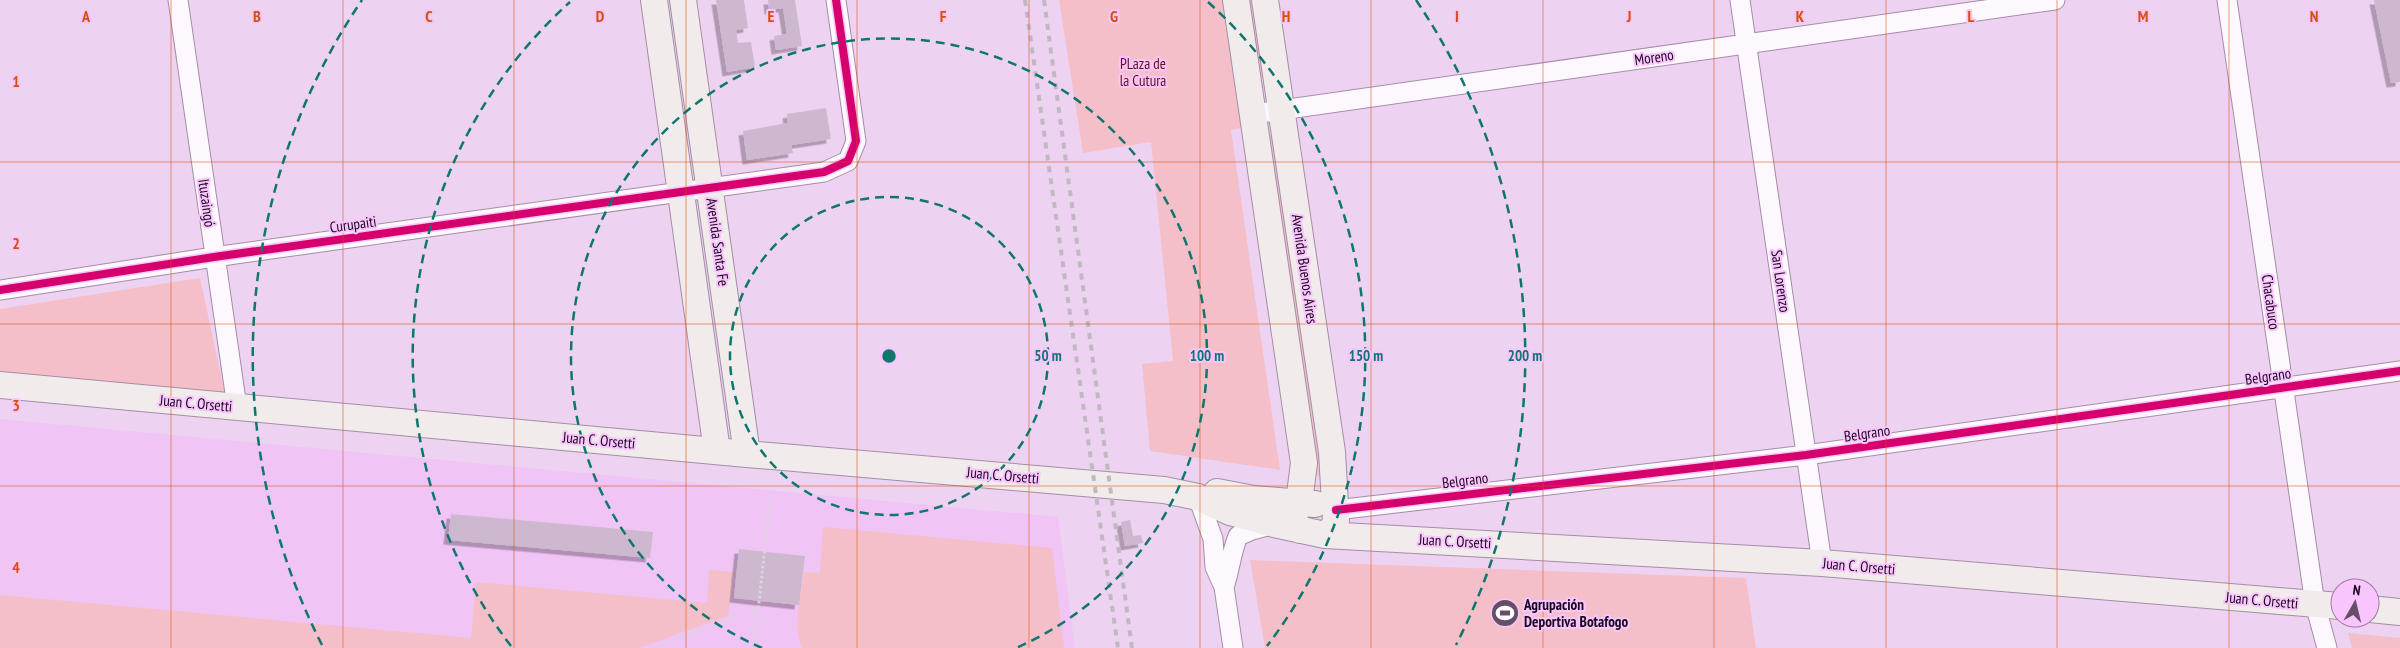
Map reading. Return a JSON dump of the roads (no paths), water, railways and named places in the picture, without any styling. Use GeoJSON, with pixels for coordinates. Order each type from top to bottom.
{"type":"FeatureCollection","features":[{"type":"Feature","properties":{"kind":"main road","name":"Avenida Santa Fe"},"geometry":{"type":"LineString","coordinates":[[654,0],[717,451]]}},
{"type":"Feature","properties":{"kind":"main road","name":"Avenida Santa Fe"},"geometry":{"type":"LineString","coordinates":[[683,0],[747,454]]}},
{"type":"Feature","properties":{"kind":"main road","name":"Avenida Buenos Aires"},"geometry":{"type":"LineString","coordinates":[[1236,0],[1304,463],[1300,502],[1294,512],[1293,520],[1312,533],[1332,530],[1336,520],[1332,452],[1265,0]]}},
{"type":"Feature","properties":{"kind":"main road","name":"Juan C. Orsetti"},"geometry":{"type":"LineString","coordinates":[[0,385],[747,454],[1095,483],[1198,496],[1217,492],[1254,500],[1300,502],[1336,510],[1354,524],[1377,537]]}},
{"type":"Feature","properties":{"kind":"main road","name":"Juan C. Orsetti"},"geometry":{"type":"LineString","coordinates":[[1198,496],[1230,512],[1312,533],[1822,563],[2328,605]]}},
{"type":"Feature","properties":{"kind":"main road"},"geometry":{"type":"LineString","coordinates":[[2380,610],[2400,612]]}},
{"type":"Feature","properties":{"kind":"street","name":"Ituzaingó"},"geometry":{"type":"LineString","coordinates":[[178,0],[237,407]]}},
{"type":"Feature","properties":{"kind":"street","name":"Curupaiti"},"geometry":{"type":"LineString","coordinates":[[0,290],[214,257],[824,172],[848,161],[856,141],[836,0]]}},
{"type":"Feature","properties":{"kind":"street","name":"San Lorenzo"},"geometry":{"type":"LineString","coordinates":[[1740,0],[1822,563]]}},
{"type":"Feature","properties":{"kind":"street","name":"Moreno"},"geometry":{"type":"LineString","coordinates":[[1253,114],[2055,0]]}},
{"type":"Feature","properties":{"kind":"street","name":"Chacabuco"},"geometry":{"type":"LineString","coordinates":[[2227,0],[2283,388],[2328,605],[2327,648]]}},
{"type":"Feature","properties":{"kind":"street","name":"Belgrano"},"geometry":{"type":"LineString","coordinates":[[1336,510],[1806,455],[2400,371]]}},
{"type":"Feature","properties":{"kind":"street"},"geometry":{"type":"LineString","coordinates":[[1198,496],[1213,538],[1215,567],[1224,587],[1233,648]]}},
{"type":"Feature","properties":{"kind":"street"},"geometry":{"type":"LineString","coordinates":[[1224,587],[1232,566],[1233,550],[1238,536],[1274,524]]}},
{"type":"Feature","properties":{"kind":"railway"},"geometry":{"type":"LineString","coordinates":[[1025,0],[1118,648]]}},
{"type":"Feature","properties":{"kind":"railway"},"geometry":{"type":"LineString","coordinates":[[1044,0],[1132,648]]}},
{"type":"Feature","properties":{"kind":"place","name":"Agrupación Deportiva Botafogo"},"geometry":{"type":"Point","coordinates":[1505,613]}},
{"type":"Feature","properties":{"kind":"park label","name":"PLaza de la Cutura"},"geometry":{"type":"Point","coordinates":[1143,72]}}]}
